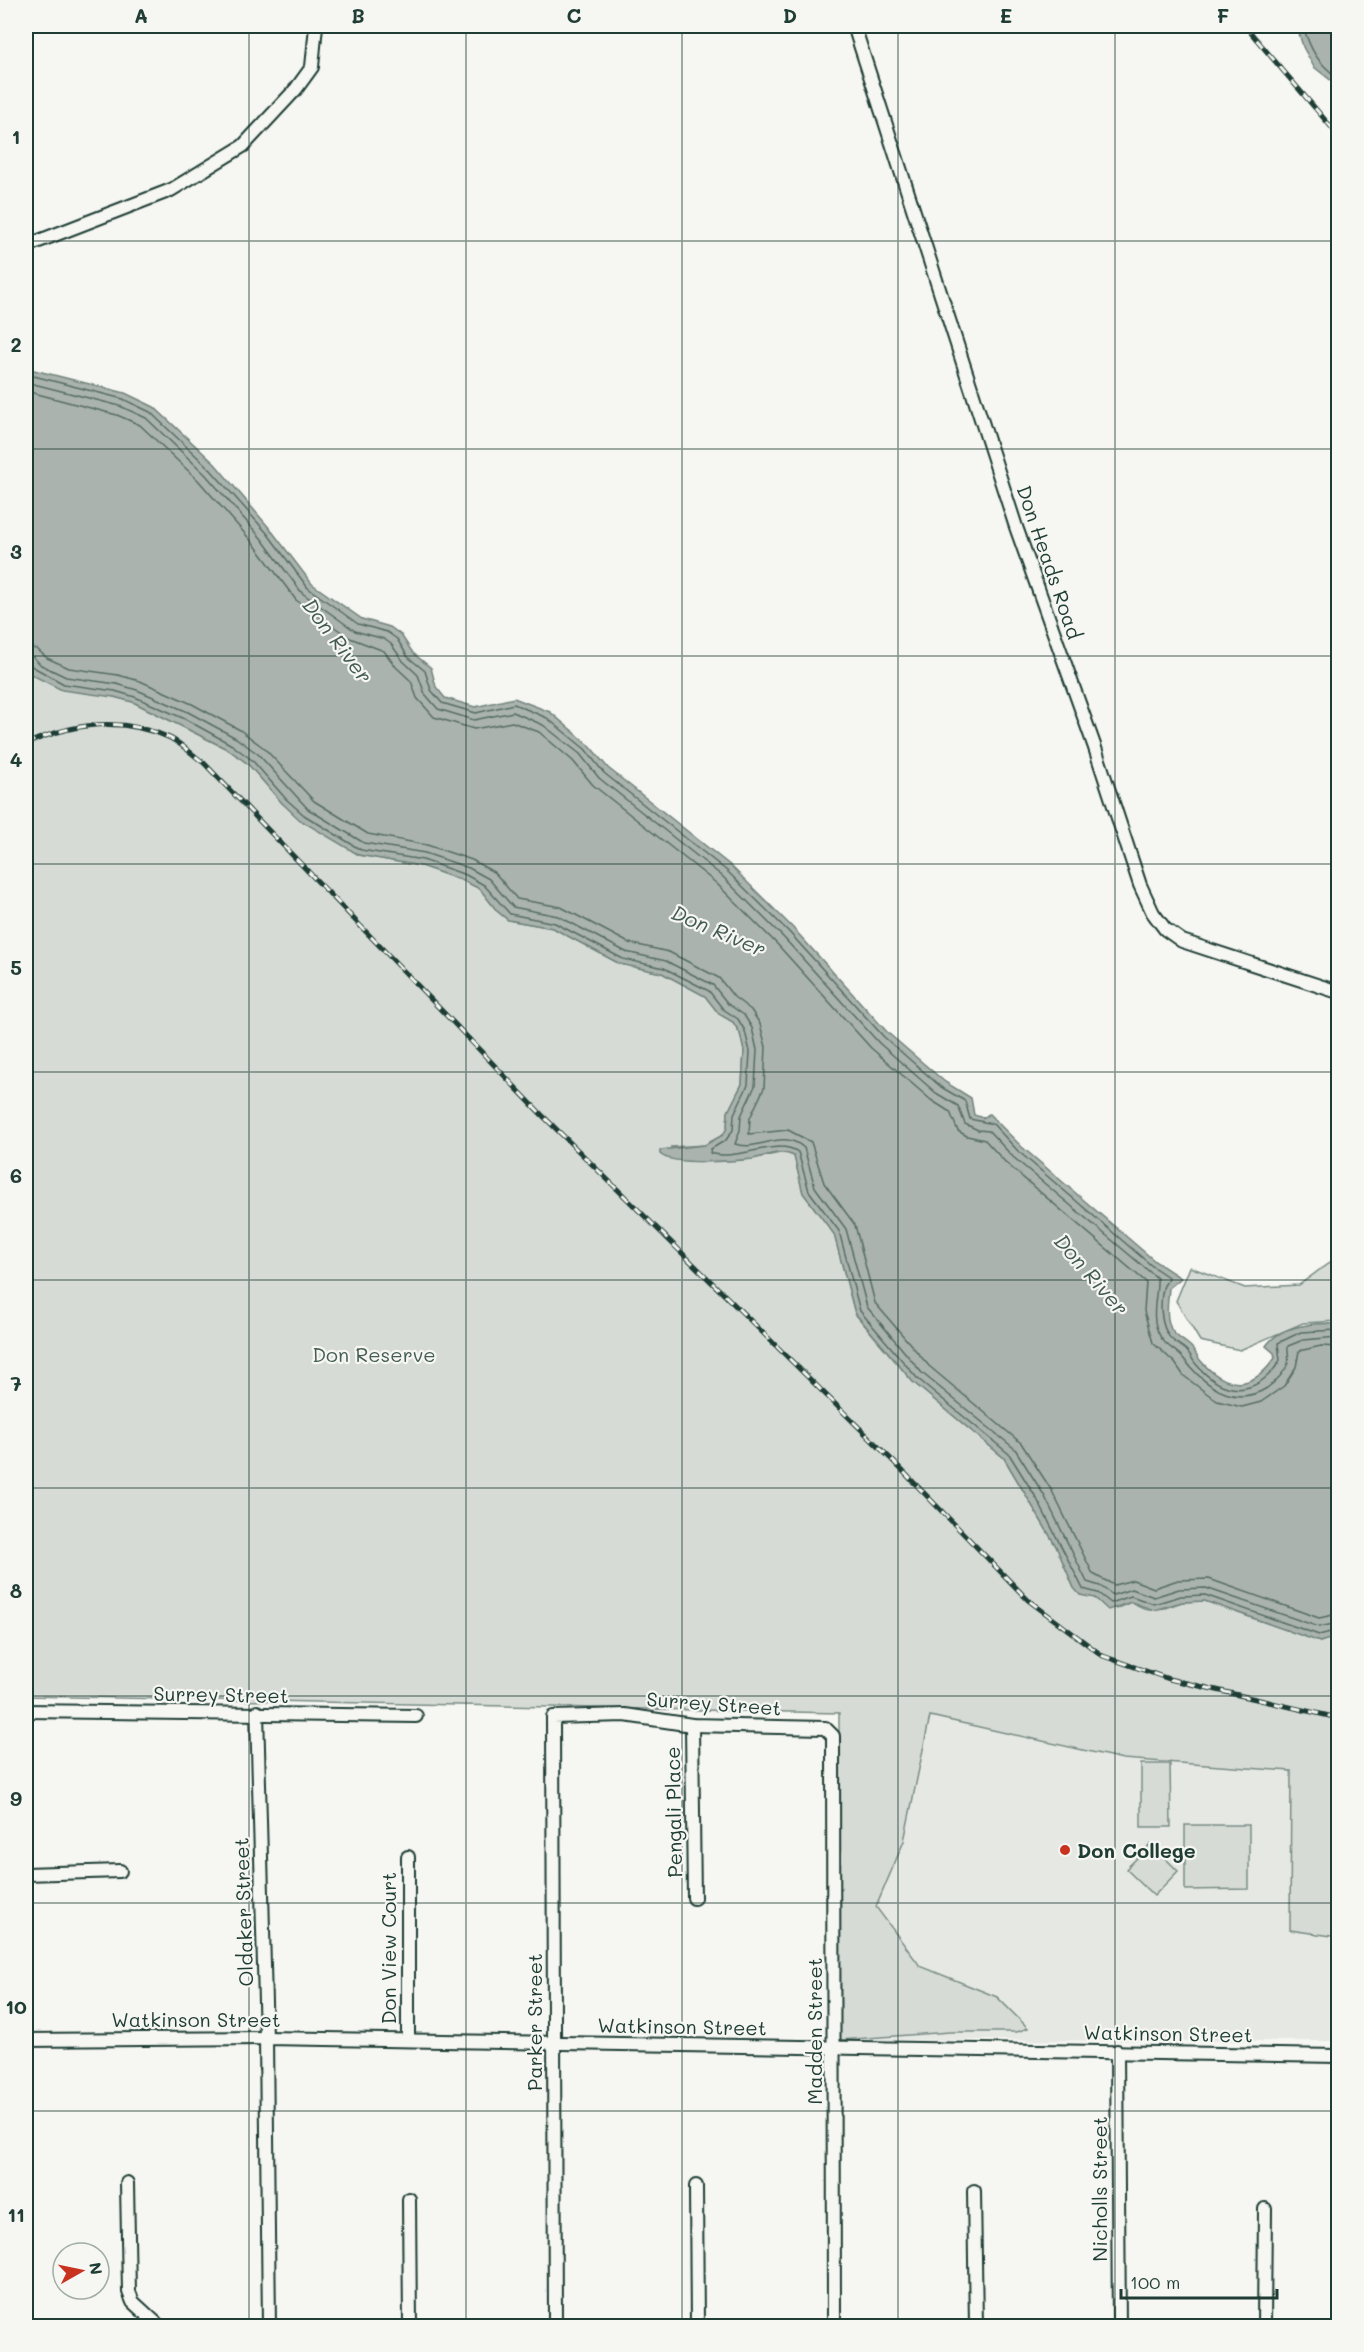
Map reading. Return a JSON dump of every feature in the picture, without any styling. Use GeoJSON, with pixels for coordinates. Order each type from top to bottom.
{"type":"FeatureCollection","features":[{"type":"Feature","properties":{"kind":"street"},"geometry":{"type":"LineString","coordinates":[[26,246],[171,190],[243,146],[296,89],[312,67],[316,26]]}},
{"type":"Feature","properties":{"kind":"street","name":"Don Heads Road"},"geometry":{"type":"LineString","coordinates":[[854,26],[1016,527],[1094,745],[1140,885],[1153,913],[1165,929],[1182,941],[1338,992]]}},
{"type":"Feature","properties":{"kind":"street","name":"Surrey Street"},"geometry":{"type":"LineString","coordinates":[[26,1710],[416,1716]]}},
{"type":"Feature","properties":{"kind":"street","name":"Oldaker Street"},"geometry":{"type":"LineString","coordinates":[[257,1712],[266,2038],[269,2326]]}},
{"type":"Feature","properties":{"kind":"street","name":"Surrey Street"},"geometry":{"type":"LineString","coordinates":[[553,1717],[625,1715],[692,1725],[825,1728],[833,1736]]}},
{"type":"Feature","properties":{"kind":"street","name":"Parker Street"},"geometry":{"type":"LineString","coordinates":[[553,1717],[555,2326]]}},
{"type":"Feature","properties":{"kind":"street","name":"Pengali Place"},"geometry":{"type":"LineString","coordinates":[[692,1725],[694,1898]]}},
{"type":"Feature","properties":{"kind":"street","name":"Madden Street"},"geometry":{"type":"LineString","coordinates":[[833,1736],[834,2326]]}},
{"type":"Feature","properties":{"kind":"street","name":"Don View Court"},"geometry":{"type":"LineString","coordinates":[[408,1857],[408,2040]]}},
{"type":"Feature","properties":{"kind":"street"},"geometry":{"type":"LineString","coordinates":[[26,1874],[120,1871]]}},
{"type":"Feature","properties":{"kind":"street","name":"Watkinson Street"},"geometry":{"type":"LineString","coordinates":[[26,2040],[266,2038],[1338,2056]]}},
{"type":"Feature","properties":{"kind":"street","name":"Nicholls Street"},"geometry":{"type":"LineString","coordinates":[[1117,2051],[1119,2326]]}},
{"type":"Feature","properties":{"kind":"street"},"geometry":{"type":"LineString","coordinates":[[127,2183],[129,2292],[133,2302],[159,2326]]}},
{"type":"Feature","properties":{"kind":"street"},"geometry":{"type":"LineString","coordinates":[[696,2186],[697,2326]]}},
{"type":"Feature","properties":{"kind":"street"},"geometry":{"type":"LineString","coordinates":[[974,2191],[976,2326]]}},
{"type":"Feature","properties":{"kind":"street"},"geometry":{"type":"LineString","coordinates":[[410,2199],[410,2326]]}},
{"type":"Feature","properties":{"kind":"street"},"geometry":{"type":"LineString","coordinates":[[1264,2326],[1265,2209]]}},
{"type":"Feature","properties":{"kind":"shaded area","name":"Don College"},"geometry":{"type":"Polygon","coordinates":[[[839,1713],[930,1716],[1291,1771],[1290,1929],[1338,1937],[1338,2041],[840,2040],[839,1713]]]}},
{"type":"Feature","properties":{"kind":"green space","name":"Don Reserve"},"geometry":{"type":"Polygon","coordinates":[[[26,666],[32,675],[133,702],[229,750],[248,764],[282,803],[359,855],[421,866],[464,881],[480,889],[497,911],[508,920],[553,928],[620,964],[662,973],[705,996],[719,1014],[733,1022],[740,1033],[744,1051],[742,1084],[728,1112],[727,1128],[723,1135],[705,1145],[670,1147],[751,1159],[785,1152],[794,1156],[803,1193],[834,1234],[855,1314],[913,1382],[1004,1458],[1056,1546],[1074,1588],[1116,1609],[1131,1602],[1148,1610],[1165,1608],[1182,1602],[1205,1601],[1320,1642],[1338,1636],[1338,1937],[1290,1930],[1291,1771],[1123,1759],[930,1716],[904,1841],[876,1907],[920,1966],[997,1997],[1028,2028],[1017,2032],[950,2032],[840,2040],[839,1713],[26,1696],[26,666]]]}},
{"type":"Feature","properties":{"kind":"green space"},"geometry":{"type":"Polygon","coordinates":[[[1337,1257],[1338,1321],[1303,1323],[1240,1350],[1200,1341],[1176,1301],[1190,1267],[1245,1288],[1299,1285],[1337,1257]]]}},
{"type":"Feature","properties":{"kind":"green space"},"geometry":{"type":"Polygon","coordinates":[[[1141,1764],[1170,1764],[1171,1827],[1141,1827],[1141,1764]]]}},
{"type":"Feature","properties":{"kind":"green space"},"geometry":{"type":"Polygon","coordinates":[[[1185,1825],[1249,1825],[1249,1889],[1185,1890],[1185,1825]]]}},
{"type":"Feature","properties":{"kind":"green space"},"geometry":{"type":"Polygon","coordinates":[[[1151,1844],[1178,1871],[1154,1896],[1126,1869],[1151,1844]]]}},
{"type":"Feature","properties":{"kind":"water"},"geometry":{"type":"Polygon","coordinates":[[[1297,26],[1330,26],[1338,43],[1338,86],[1314,67],[1303,47],[1297,26]]]}},
{"type":"Feature","properties":{"kind":"water","name":"Don River"},"geometry":{"type":"Polygon","coordinates":[[[26,368],[125,393],[154,407],[215,464],[271,530],[312,584],[362,619],[390,627],[401,635],[413,653],[431,668],[436,687],[445,698],[475,707],[514,698],[550,712],[589,745],[608,768],[731,866],[793,928],[888,1033],[945,1082],[971,1098],[974,1115],[983,1118],[989,1114],[1022,1147],[1156,1262],[1181,1278],[1169,1288],[1167,1314],[1169,1324],[1176,1335],[1192,1348],[1200,1360],[1219,1377],[1239,1383],[1248,1381],[1266,1369],[1275,1358],[1274,1353],[1266,1346],[1280,1334],[1299,1326],[1338,1325],[1338,1636],[1320,1642],[1205,1601],[1182,1602],[1154,1610],[1131,1602],[1108,1610],[1095,1598],[1080,1595],[1074,1588],[1056,1546],[1004,1458],[913,1382],[855,1313],[834,1234],[803,1193],[794,1156],[779,1153],[753,1159],[704,1162],[666,1158],[660,1154],[660,1150],[705,1145],[723,1135],[727,1128],[728,1112],[742,1084],[744,1051],[740,1033],[733,1022],[719,1014],[705,996],[662,973],[620,964],[553,928],[508,920],[497,911],[480,889],[464,881],[421,866],[359,855],[300,820],[248,764],[229,750],[133,702],[62,690],[32,675],[26,666],[26,368]]]}},
{"type":"Feature","properties":{"kind":"railway"},"geometry":{"type":"LineString","coordinates":[[1245,26],[1338,135]]}},
{"type":"Feature","properties":{"kind":"railway"},"geometry":{"type":"LineString","coordinates":[[26,744],[79,727],[115,725],[152,731],[183,746],[204,763],[542,1115],[892,1460],[1028,1600],[1103,1656],[1169,1679],[1338,1718]]}},
{"type":"Feature","properties":{"kind":"place","name":"Don College"},"geometry":{"type":"Point","coordinates":[1065,1850]}}]}
